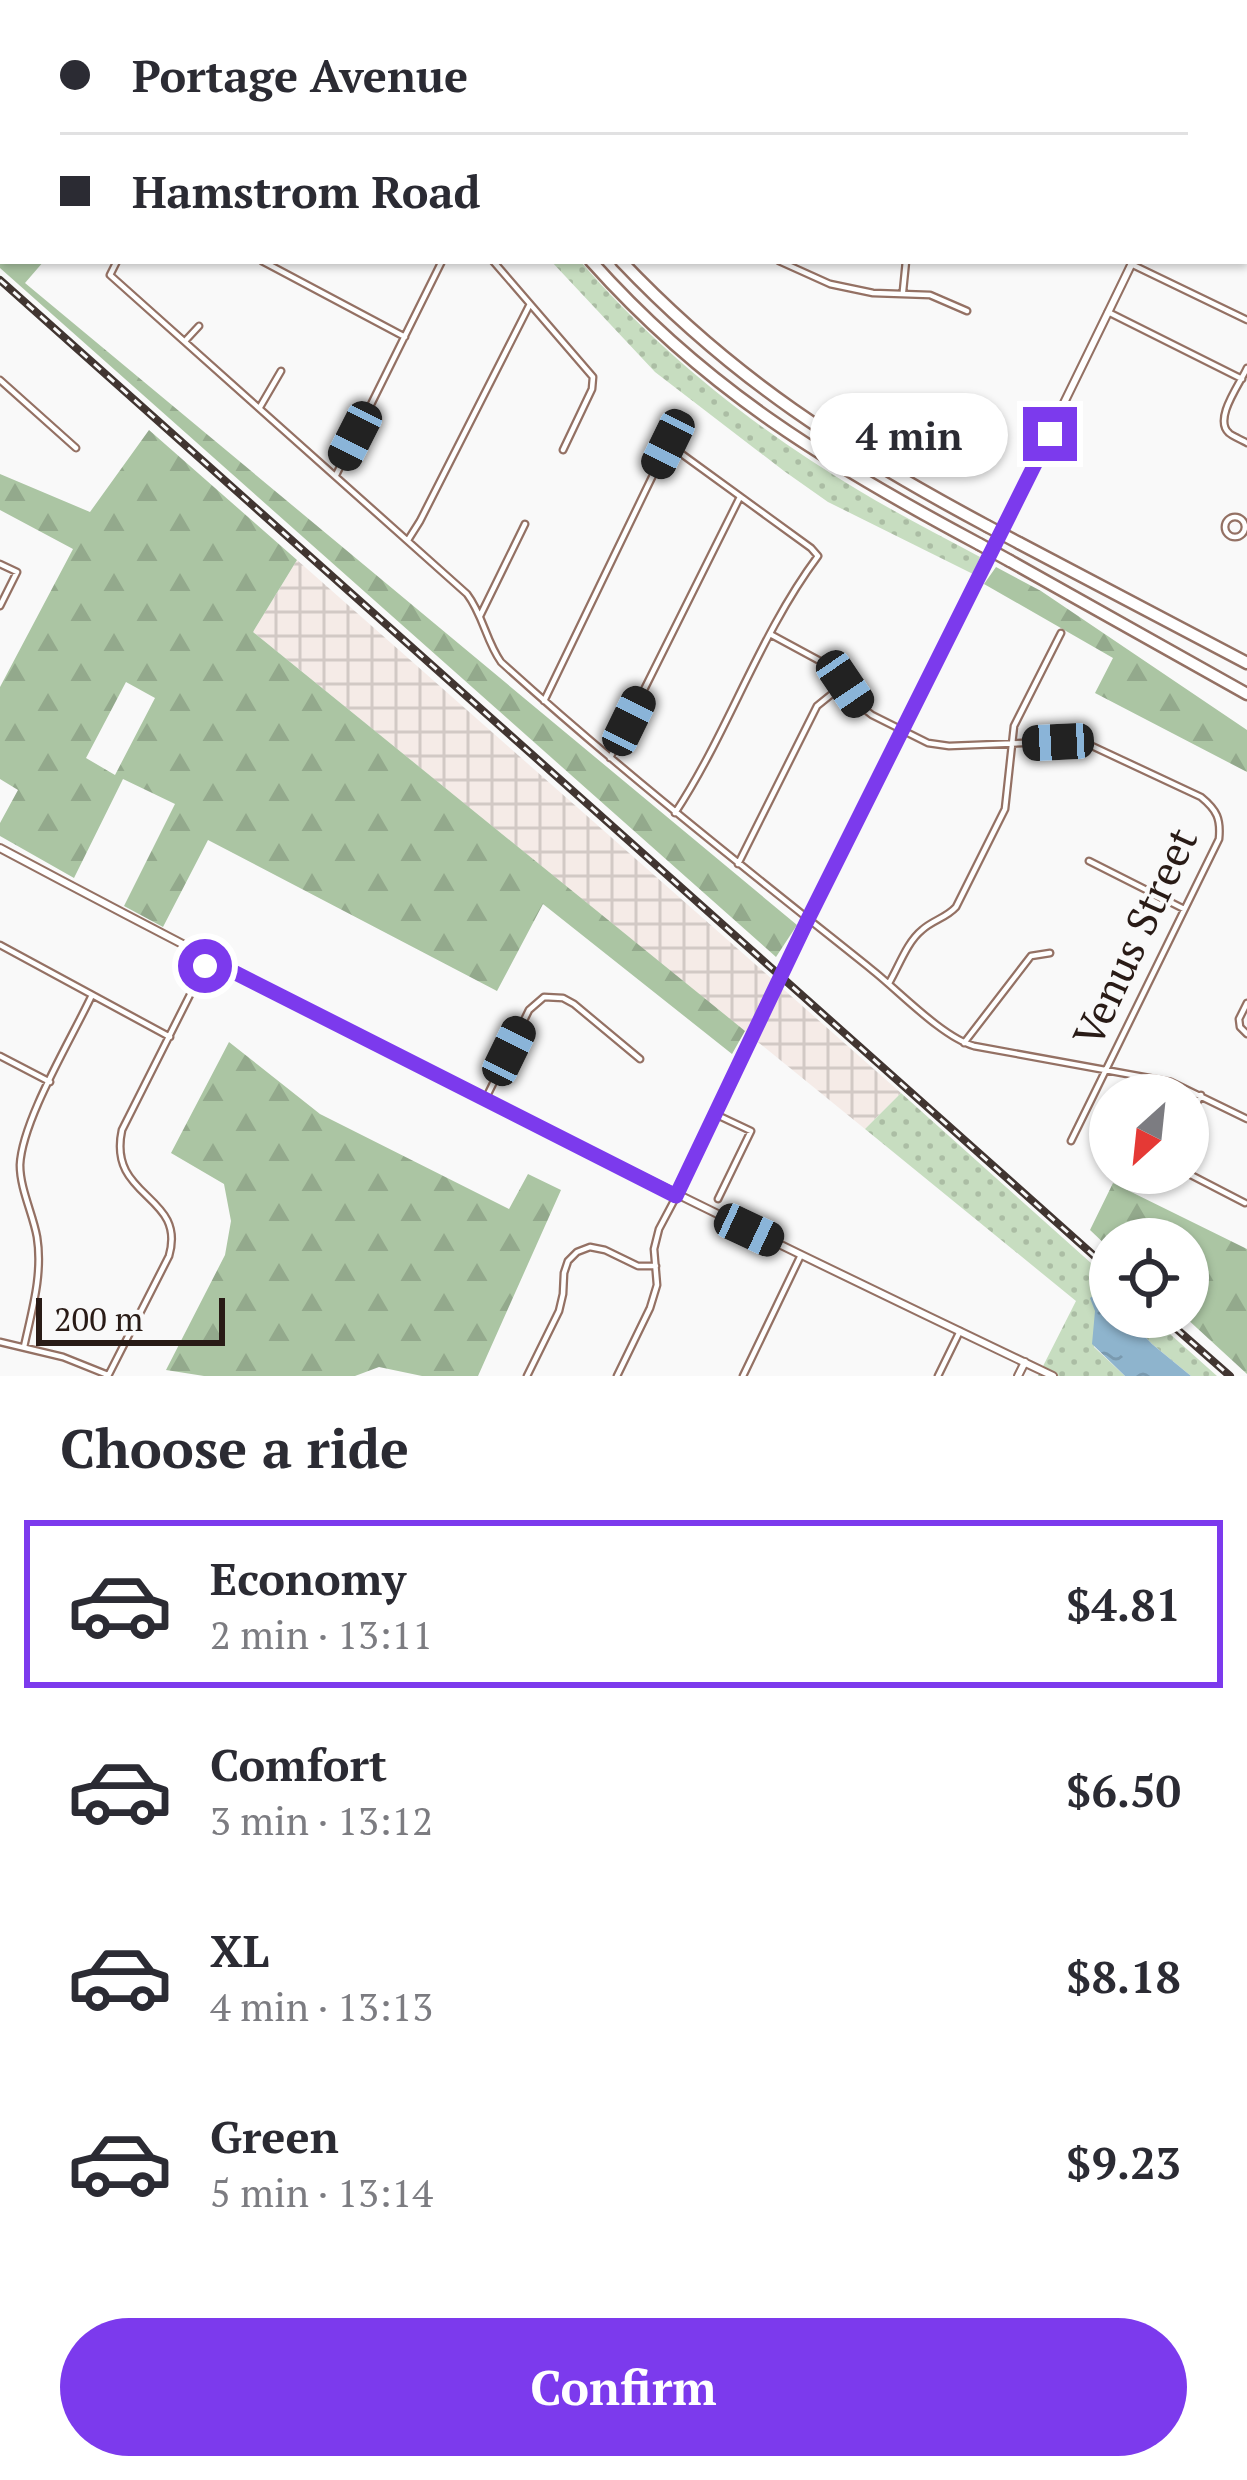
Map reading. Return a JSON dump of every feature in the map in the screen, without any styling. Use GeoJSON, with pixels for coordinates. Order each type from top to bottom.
{"type":"FeatureCollection","features":[{"type":"Feature","properties":{"kind":"highway"},"geometry":{"type":"LineString","coordinates":[[594,264],[674,345],[775,425],[859,479],[1247,694]]}},
{"type":"Feature","properties":{"kind":"highway"},"geometry":{"type":"LineString","coordinates":[[624,264],[719,355],[786,407],[870,462],[1247,663]]}},
{"type":"Feature","properties":{"kind":"street"},"geometry":{"type":"LineString","coordinates":[[116,264],[110,275],[467,594],[501,662],[675,813],[955,1039],[1128,1074]]}},
{"type":"Feature","properties":{"kind":"street"},"geometry":{"type":"LineString","coordinates":[[268,264],[405,337]]}},
{"type":"Feature","properties":{"kind":"street"},"geometry":{"type":"LineString","coordinates":[[336,475],[441,264]]}},
{"type":"Feature","properties":{"kind":"street"},"geometry":{"type":"LineString","coordinates":[[497,264],[593,377],[592,389],[563,450]]}},
{"type":"Feature","properties":{"kind":"street"},"geometry":{"type":"LineString","coordinates":[[786,264],[830,284],[873,293],[930,295],[967,311]]}},
{"type":"Feature","properties":{"kind":"street"},"geometry":{"type":"LineString","coordinates":[[903,292],[906,264]]}},
{"type":"Feature","properties":{"kind":"street"},"geometry":{"type":"LineString","coordinates":[[617,1376],[657,1285],[659,1229],[1131,264]]}},
{"type":"Feature","properties":{"kind":"street"},"geometry":{"type":"LineString","coordinates":[[1136,264],[1247,320]]}},
{"type":"Feature","properties":{"kind":"street"},"geometry":{"type":"LineString","coordinates":[[408,540],[530,304]]}},
{"type":"Feature","properties":{"kind":"street"},"geometry":{"type":"LineString","coordinates":[[1108,312],[1242,379]]}},
{"type":"Feature","properties":{"kind":"street"},"geometry":{"type":"LineString","coordinates":[[186,340],[199,326]]}},
{"type":"Feature","properties":{"kind":"street"},"geometry":{"type":"LineString","coordinates":[[1247,368],[1223,423],[1230,434],[1247,443]]}},
{"type":"Feature","properties":{"kind":"street"},"geometry":{"type":"LineString","coordinates":[[260,407],[281,371]]}},
{"type":"Feature","properties":{"kind":"street"},"geometry":{"type":"LineString","coordinates":[[0,380],[76,448]]}},
{"type":"Feature","properties":{"kind":"street"},"geometry":{"type":"LineString","coordinates":[[544,700],[668,444],[811,548],[818,556],[782,608],[675,813]]}},
{"type":"Feature","properties":{"kind":"street"},"geometry":{"type":"LineString","coordinates":[[610,758],[740,496]]}},
{"type":"Feature","properties":{"kind":"street"},"geometry":{"type":"LineString","coordinates":[[481,616],[526,524]]}},
{"type":"Feature","properties":{"kind":"street"},"geometry":{"type":"LineString","coordinates":[[0,564],[17,572],[0,606]]}},
{"type":"Feature","properties":{"kind":"street"},"geometry":{"type":"LineString","coordinates":[[890,983],[915,935],[956,907],[1005,809],[1015,726],[1061,633]]}},
{"type":"Feature","properties":{"kind":"street"},"geometry":{"type":"LineString","coordinates":[[770,634],[822,661],[865,710],[928,743],[1012,744]]}},
{"type":"Feature","properties":{"kind":"street"},"geometry":{"type":"LineString","coordinates":[[738,863],[817,706],[845,684]]}},
{"type":"Feature","properties":{"kind":"street","name":"Venus Street"},"geometry":{"type":"LineString","coordinates":[[1012,744],[1076,741],[1092,746],[1201,797],[1215,808],[1221,824],[1220,839],[1071,1141]]}},
{"type":"Feature","properties":{"kind":"street"},"geometry":{"type":"LineString","coordinates":[[0,848],[484,1100],[1053,1376]]}},
{"type":"Feature","properties":{"kind":"street"},"geometry":{"type":"LineString","coordinates":[[1089,861],[1184,909]]}},
{"type":"Feature","properties":{"kind":"street"},"geometry":{"type":"LineString","coordinates":[[0,945],[170,1037]]}},
{"type":"Feature","properties":{"kind":"street"},"geometry":{"type":"LineString","coordinates":[[964,1043],[1031,956],[1050,953]]}},
{"type":"Feature","properties":{"kind":"street"},"geometry":{"type":"LineString","coordinates":[[0,1342],[63,1358],[108,1376],[172,1246],[170,1222],[122,1166],[122,1130],[208,959]]}},
{"type":"Feature","properties":{"kind":"street"},"geometry":{"type":"LineString","coordinates":[[24,1347],[39,1262],[20,1163],[29,1125],[92,995]]}},
{"type":"Feature","properties":{"kind":"street"},"geometry":{"type":"LineString","coordinates":[[484,1100],[529,1010],[544,998],[563,998],[574,1004],[640,1059]]}},
{"type":"Feature","properties":{"kind":"street"},"geometry":{"type":"LineString","coordinates":[[1247,1004],[1239,1019],[1247,1034]]}},
{"type":"Feature","properties":{"kind":"street"},"geometry":{"type":"LineString","coordinates":[[0,1056],[50,1082]]}},
{"type":"Feature","properties":{"kind":"street"},"geometry":{"type":"LineString","coordinates":[[1209,1099],[1247,1119]]}},
{"type":"Feature","properties":{"kind":"street"},"geometry":{"type":"LineString","coordinates":[[716,1114],[751,1131],[718,1199]]}},
{"type":"Feature","properties":{"kind":"street"},"geometry":{"type":"LineString","coordinates":[[1209,1184],[1246,1203]]}},
{"type":"Feature","properties":{"kind":"street"},"geometry":{"type":"LineString","coordinates":[[527,1376],[559,1311],[564,1273],[577,1252],[590,1247],[638,1266],[656,1266]]}},
{"type":"Feature","properties":{"kind":"street"},"geometry":{"type":"LineString","coordinates":[[743,1376],[801,1255]]}},
{"type":"Feature","properties":{"kind":"street"},"geometry":{"type":"LineString","coordinates":[[938,1376],[960,1330]]}},
{"type":"Feature","properties":{"kind":"street"},"geometry":{"type":"LineString","coordinates":[[1018,1376],[1024,1362]]}},
{"type":"Feature","properties":{"kind":"shaded area"},"geometry":{"type":"Polygon","coordinates":[[[297,560],[901,1093],[865,1129],[253,632],[297,560]]]}},
{"type":"Feature","properties":{"kind":"green space"},"geometry":{"type":"Polygon","coordinates":[[[0,264],[41,264],[25,283],[797,925],[776,957],[0,264]]]}},
{"type":"Feature","properties":{"kind":"green space"},"geometry":{"type":"Polygon","coordinates":[[[554,264],[583,264],[675,357],[782,441],[873,499],[980,557],[973,574],[828,502],[655,372],[554,264]]]}},
{"type":"Feature","properties":{"kind":"green space"},"geometry":{"type":"Polygon","coordinates":[[[149,430],[297,560],[253,632],[745,1031],[732,1054],[543,904],[497,991],[208,840],[163,927],[124,906],[175,804],[123,779],[74,878],[0,836],[0,823],[18,790],[0,779],[0,687],[73,549],[0,510],[0,474],[90,512],[149,430]],[[126,682],[86,758],[115,775],[155,698],[126,682]]]}},
{"type":"Feature","properties":{"kind":"green space"},"geometry":{"type":"Polygon","coordinates":[[[996,567],[1041,591],[1247,730],[1247,772],[1095,693],[1113,658],[984,584],[996,567]]]}},
{"type":"Feature","properties":{"kind":"green space"},"geometry":{"type":"Polygon","coordinates":[[[229,1042],[320,1114],[509,1209],[528,1174],[561,1190],[478,1376],[422,1376],[379,1367],[355,1376],[204,1376],[166,1370],[225,1255],[231,1221],[224,1184],[171,1153],[229,1042]]]}},
{"type":"Feature","properties":{"kind":"green space"},"geometry":{"type":"Polygon","coordinates":[[[901,1093],[1089,1261],[1089,1338],[1094,1338],[1094,1347],[1125,1376],[1038,1376],[1076,1301],[865,1129],[901,1093]]]}},
{"type":"Feature","properties":{"kind":"green space"},"geometry":{"type":"Polygon","coordinates":[[[1108,1194],[1135,1194],[1184,1218],[1096,1218],[1108,1194]]]}},
{"type":"Feature","properties":{"kind":"green space"},"geometry":{"type":"Polygon","coordinates":[[[1209,1230],[1247,1249],[1247,1374],[1208,1338],[1209,1230]]]}},
{"type":"Feature","properties":{"kind":"green space"},"geometry":{"type":"Polygon","coordinates":[[[1146,1338],[1174,1338],[1217,1376],[1191,1376],[1146,1338]]]}},
{"type":"Feature","properties":{"kind":"water"},"geometry":{"type":"Polygon","coordinates":[[[1093,1338],[1146,1338],[1191,1376],[1125,1376],[1092,1344],[1093,1338]]]}},
{"type":"Feature","properties":{"kind":"railway"},"geometry":{"type":"LineString","coordinates":[[0,280],[1089,1251]]}},
{"type":"Feature","properties":{"kind":"railway"},"geometry":{"type":"LineString","coordinates":[[1187,1338],[1230,1376]]}},
{"type":"Feature","properties":{"kind":"route"},"geometry":{"type":"LineString","coordinates":[[205,966],[208,959],[676,1196],[1050,434]]}}]}
